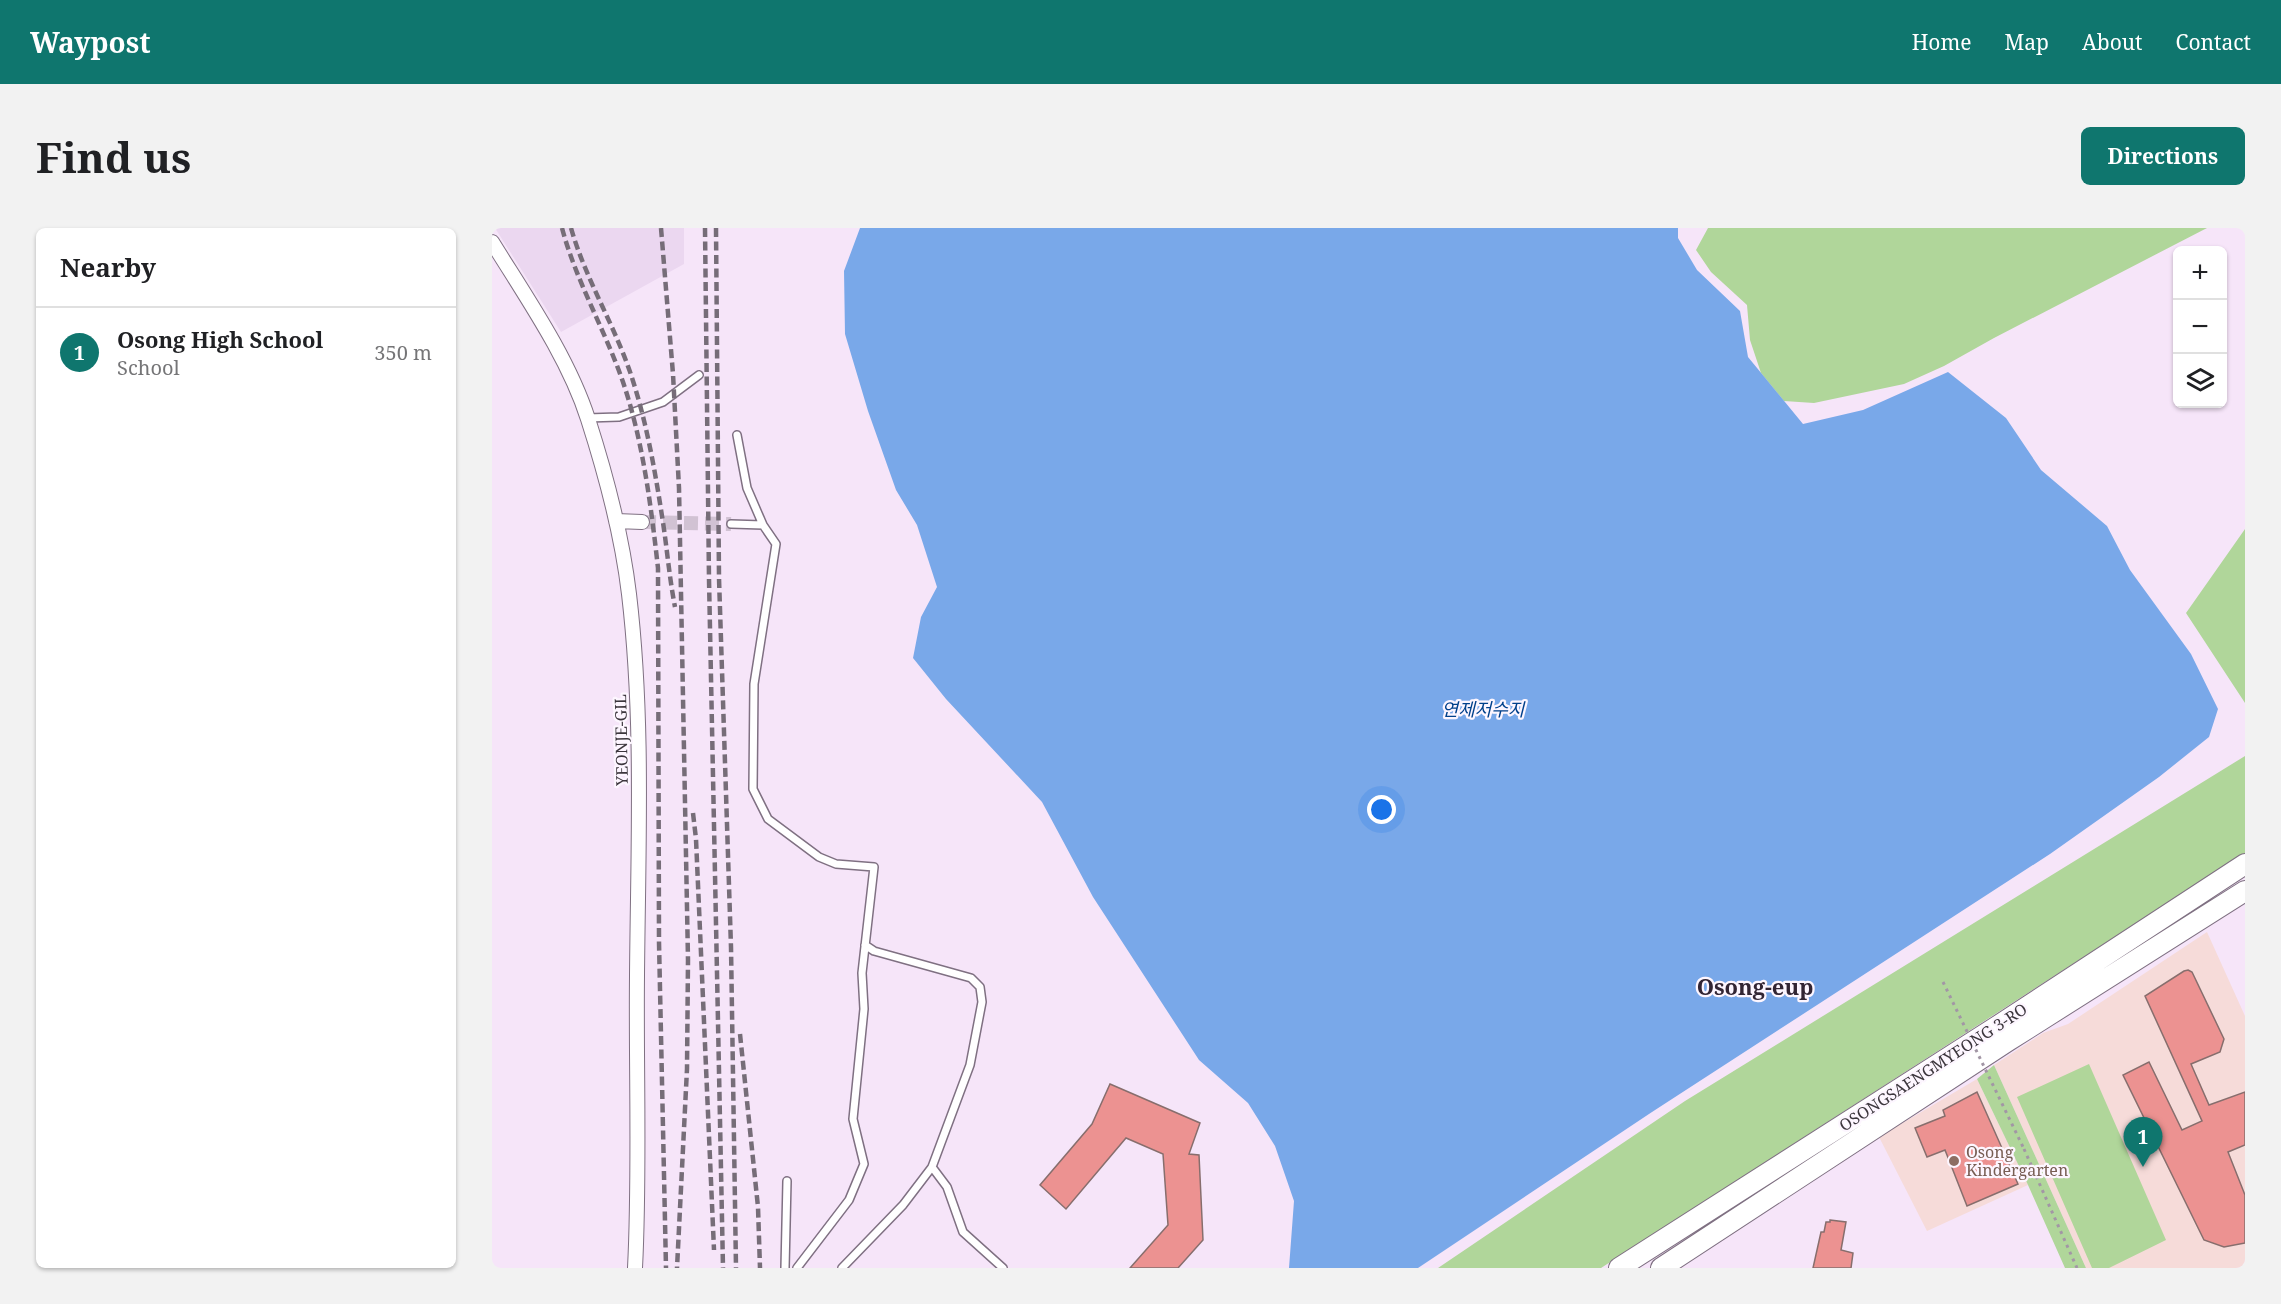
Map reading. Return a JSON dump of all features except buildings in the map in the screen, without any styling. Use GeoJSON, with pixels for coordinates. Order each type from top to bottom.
{"type":"FeatureCollection","features":[{"type":"Feature","properties":{"kind":"street","name":"YEONJE-GIL"},"geometry":{"type":"LineString","coordinates":[[492,242],[545,327],[575,387],[587,417],[616,521],[629,593],[639,713],[636,1080],[638,1217],[635,1268]]}},
{"type":"Feature","properties":{"kind":"street"},"geometry":{"type":"LineString","coordinates":[[616,521],[642,522]]}},
{"type":"Feature","properties":{"kind":"street","name":"OSONGSAENGMYEONG 3-RO"},"geometry":{"type":"LineString","coordinates":[[1619,1268],[2245,864]]}},
{"type":"Feature","properties":{"kind":"street","name":"OSONGSAENGMYEONG 3-RO"},"geometry":{"type":"LineString","coordinates":[[1661,1268],[1989,1053],[2245,891]]}},
{"type":"Feature","properties":{"kind":"lane"},"geometry":{"type":"LineString","coordinates":[[587,417],[619,417],[663,402],[699,375]]}},
{"type":"Feature","properties":{"kind":"lane"},"geometry":{"type":"LineString","coordinates":[[737,435],[747,488],[763,525],[776,544],[754,684],[753,789],[768,819],[819,857],[836,864],[874,867],[862,973],[864,1009],[853,1119],[864,1164],[849,1200],[797,1268]]}},
{"type":"Feature","properties":{"kind":"lane"},"geometry":{"type":"LineString","coordinates":[[731,524],[763,525]]}},
{"type":"Feature","properties":{"kind":"lane"},"geometry":{"type":"LineString","coordinates":[[842,1268],[903,1205],[932,1167],[970,1065],[982,1002],[980,987],[971,978],[874,951],[865,945]]}},
{"type":"Feature","properties":{"kind":"lane"},"geometry":{"type":"LineString","coordinates":[[932,1167],[947,1187],[963,1232],[1003,1268]]}},
{"type":"Feature","properties":{"kind":"lane"},"geometry":{"type":"LineString","coordinates":[[785,1268],[787,1181]]}},
{"type":"Feature","properties":{"kind":"path"},"geometry":{"type":"LineString","coordinates":[[1943,982],[2024,1149],[2077,1268]]}},
{"type":"Feature","properties":{"kind":"shaded area"},"geometry":{"type":"Polygon","coordinates":[[[495,228],[684,228],[684,264],[561,332],[495,228]]]}},
{"type":"Feature","properties":{"kind":"shaded area"},"geometry":{"type":"Polygon","coordinates":[[[2207,932],[2245,1016],[2245,1268],[2086,1268],[1994,1065],[2043,1033],[2068,1024],[2207,932]]]}},
{"type":"Feature","properties":{"kind":"shaded area","name":"Osong Kindergarten"},"geometry":{"type":"Polygon","coordinates":[[[1977,1079],[2028,1185],[1927,1231],[1879,1137],[1977,1079]]]}},
{"type":"Feature","properties":{"kind":"green space"},"geometry":{"type":"Polygon","coordinates":[[[1708,228],[2207,228],[1944,366],[1904,384],[1814,403],[1784,401],[1761,373],[1750,340],[1747,305],[1711,272],[1696,250],[1708,228]]]}},
{"type":"Feature","properties":{"kind":"green space"},"geometry":{"type":"Polygon","coordinates":[[[2245,529],[2245,703],[2186,613],[2245,529]]]}},
{"type":"Feature","properties":{"kind":"green space"},"geometry":{"type":"Polygon","coordinates":[[[2245,756],[2245,853],[1601,1268],[1438,1268],[1685,1101],[2245,756]]]}},
{"type":"Feature","properties":{"kind":"green space"},"geometry":{"type":"Polygon","coordinates":[[[2089,1064],[2166,1240],[2109,1268],[2092,1268],[2017,1097],[2089,1064]]]}},
{"type":"Feature","properties":{"kind":"green space"},"geometry":{"type":"Polygon","coordinates":[[[1994,1065],[2086,1268],[2065,1268],[1977,1079],[1994,1065]]]}},
{"type":"Feature","properties":{"kind":"water","name":"연제저수지"},"geometry":{"type":"Polygon","coordinates":[[[860,228],[1678,228],[1678,238],[1697,270],[1740,311],[1748,357],[1803,424],[1863,410],[1948,372],[2006,418],[2041,470],[2107,526],[2130,570],[2191,654],[2218,709],[2209,737],[2159,777],[2050,854],[1652,1112],[1418,1268],[1289,1268],[1294,1201],[1275,1146],[1248,1103],[1199,1060],[1093,897],[1042,802],[946,699],[913,658],[921,617],[937,587],[917,525],[896,490],[868,411],[845,334],[844,271],[860,228]]]}},
{"type":"Feature","properties":{"kind":"tunnel"},"geometry":{"type":"LineString","coordinates":[[642,522],[731,524]]}},
{"type":"Feature","properties":{"kind":"railway"},"geometry":{"type":"LineString","coordinates":[[562,228],[575,267],[616,363],[630,404],[645,474],[658,568],[659,942],[666,1268]]}},
{"type":"Feature","properties":{"kind":"railway"},"geometry":{"type":"LineString","coordinates":[[571,228],[577,248],[619,343],[638,398],[656,482],[675,607]]}},
{"type":"Feature","properties":{"kind":"railway"},"geometry":{"type":"LineString","coordinates":[[661,228],[673,374],[679,488],[688,960],[687,1069],[677,1268]]}},
{"type":"Feature","properties":{"kind":"railway"},"geometry":{"type":"LineString","coordinates":[[705,228],[709,579],[723,1268]]}},
{"type":"Feature","properties":{"kind":"railway"},"geometry":{"type":"LineString","coordinates":[[716,228],[719,578],[731,947],[736,1268]]}},
{"type":"Feature","properties":{"kind":"railway"},"geometry":{"type":"LineString","coordinates":[[693,813],[714,1250]]}},
{"type":"Feature","properties":{"kind":"railway"},"geometry":{"type":"LineString","coordinates":[[740,1034],[758,1207],[760,1268]]}},
{"type":"Feature","properties":{"kind":"place","name":"Osong Kindergarten"},"geometry":{"type":"Point","coordinates":[1954,1161]}},
{"type":"Feature","properties":{"kind":"place","name":"Osong High School"},"geometry":{"type":"Point","coordinates":[2143,1167]}},
{"type":"Feature","properties":{"kind":"district","name":"Osong-eup"},"geometry":{"type":"Point","coordinates":[1755,987]}}]}
